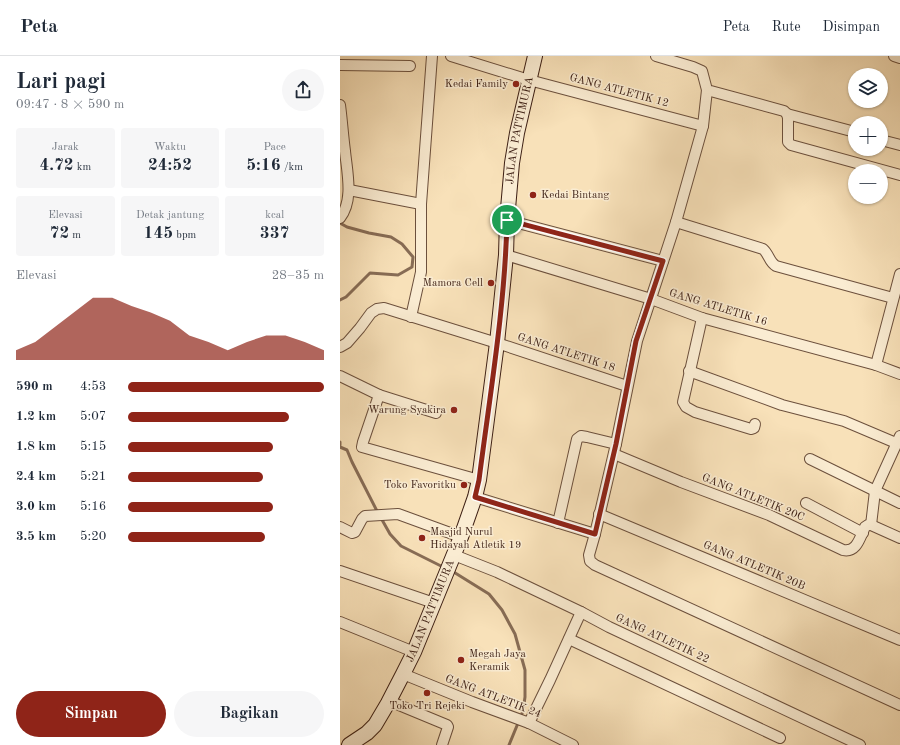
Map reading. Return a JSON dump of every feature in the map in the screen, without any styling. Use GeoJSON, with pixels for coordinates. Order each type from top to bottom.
{"type":"FeatureCollection","features":[{"type":"Feature","properties":{"kind":"street"},"geometry":{"type":"LineString","coordinates":[[411,317],[421,272],[421,204],[432,56]]}},
{"type":"Feature","properties":{"kind":"street","name":"GANG ATLETIK 12"},"geometry":{"type":"LineString","coordinates":[[451,56],[530,80],[703,126]]}},
{"type":"Feature","properties":{"kind":"street","name":"JALAN PATTIMURA"},"geometry":{"type":"LineString","coordinates":[[349,745],[368,733],[375,725],[403,674],[414,652],[461,537],[475,497],[479,480],[497,343],[506,255],[507,220],[512,163],[535,56]]}},
{"type":"Feature","properties":{"kind":"street"},"geometry":{"type":"LineString","coordinates":[[656,56],[694,67],[702,71],[708,90],[703,126],[676,222],[636,341],[615,449],[589,555],[590,561],[595,565],[900,704]]}},
{"type":"Feature","properties":{"kind":"street"},"geometry":{"type":"LineString","coordinates":[[894,56],[900,58]]}},
{"type":"Feature","properties":{"kind":"street"},"geometry":{"type":"LineString","coordinates":[[340,65],[410,66]]}},
{"type":"Feature","properties":{"kind":"street"},"geometry":{"type":"LineString","coordinates":[[708,90],[784,111],[787,114],[848,130]]}},
{"type":"Feature","properties":{"kind":"street"},"geometry":{"type":"LineString","coordinates":[[340,105],[349,190],[346,206],[342,216]]}},
{"type":"Feature","properties":{"kind":"street"},"geometry":{"type":"LineString","coordinates":[[787,114],[787,137],[788,142],[791,145],[900,175]]}},
{"type":"Feature","properties":{"kind":"street"},"geometry":{"type":"LineString","coordinates":[[888,142],[900,145]]}},
{"type":"Feature","properties":{"kind":"street"},"geometry":{"type":"LineString","coordinates":[[349,190],[421,204]]}},
{"type":"Feature","properties":{"kind":"street"},"geometry":{"type":"LineString","coordinates":[[507,220],[663,261]]}},
{"type":"Feature","properties":{"kind":"street"},"geometry":{"type":"LineString","coordinates":[[676,222],[763,249],[772,264],[776,266],[893,298]]}},
{"type":"Feature","properties":{"kind":"street","name":"GANG ATLETIK 16"},"geometry":{"type":"LineString","coordinates":[[506,255],[651,299],[702,318],[876,365],[900,374]]}},
{"type":"Feature","properties":{"kind":"street"},"geometry":{"type":"LineString","coordinates":[[876,365],[900,274]]}},
{"type":"Feature","properties":{"kind":"street","name":"GANG ATLETIK 18"},"geometry":{"type":"LineString","coordinates":[[340,347],[346,343],[360,328],[371,313],[377,309],[384,308],[579,369],[627,386]]}},
{"type":"Feature","properties":{"kind":"street"},"geometry":{"type":"LineString","coordinates":[[702,318],[683,402],[686,407],[695,412],[748,429],[754,428],[755,424]]}},
{"type":"Feature","properties":{"kind":"street"},"geometry":{"type":"LineString","coordinates":[[689,371],[782,406],[844,421],[899,438],[875,491],[871,525],[900,538]]}},
{"type":"Feature","properties":{"kind":"street"},"geometry":{"type":"LineString","coordinates":[[340,376],[380,395],[436,413]]}},
{"type":"Feature","properties":{"kind":"street"},"geometry":{"type":"LineString","coordinates":[[380,395],[362,447],[479,480]]}},
{"type":"Feature","properties":{"kind":"street"},"geometry":{"type":"LineString","coordinates":[[558,523],[577,439],[581,436],[587,436],[615,449]]}},
{"type":"Feature","properties":{"kind":"street","name":"GANG ATLETIK 20C"},"geometry":{"type":"LineString","coordinates":[[615,449],[681,482],[769,515],[843,550],[852,550],[856,546],[865,527],[871,525]]}},
{"type":"Feature","properties":{"kind":"street"},"geometry":{"type":"LineString","coordinates":[[810,459],[900,503]]}},
{"type":"Feature","properties":{"kind":"street"},"geometry":{"type":"LineString","coordinates":[[475,497],[595,534]]}},
{"type":"Feature","properties":{"kind":"street"},"geometry":{"type":"LineString","coordinates":[[806,503],[862,532]]}},
{"type":"Feature","properties":{"kind":"street"},"geometry":{"type":"LineString","coordinates":[[340,527],[352,533],[358,529],[362,519],[365,516],[398,514],[461,537]]}},
{"type":"Feature","properties":{"kind":"street","name":"GANG ATLETIK 20B"},"geometry":{"type":"LineString","coordinates":[[599,514],[900,640]]}},
{"type":"Feature","properties":{"kind":"street","name":"GANG ATLETIK 22"},"geometry":{"type":"LineString","coordinates":[[450,564],[497,572],[581,612],[616,631],[860,745]]}},
{"type":"Feature","properties":{"kind":"street"},"geometry":{"type":"LineString","coordinates":[[340,571],[434,603]]}},
{"type":"Feature","properties":{"kind":"street"},"geometry":{"type":"LineString","coordinates":[[524,721],[550,680],[581,612]]}},
{"type":"Feature","properties":{"kind":"street"},"geometry":{"type":"LineString","coordinates":[[340,622],[414,652]]}},
{"type":"Feature","properties":{"kind":"street"},"geometry":{"type":"LineString","coordinates":[[569,639],[780,738]]}},
{"type":"Feature","properties":{"kind":"street","name":"GANG ATLETIK 24"},"geometry":{"type":"LineString","coordinates":[[403,674],[524,721],[574,745]]}},
{"type":"Feature","properties":{"kind":"street"},"geometry":{"type":"LineString","coordinates":[[389,700],[447,725],[448,727],[442,745]]}},
{"type":"Feature","properties":{"kind":"waterway"},"geometry":{"type":"LineString","coordinates":[[340,223],[347,227],[391,237],[402,244],[413,257],[412,267],[398,275],[370,273],[346,297],[340,300]]}},
{"type":"Feature","properties":{"kind":"waterway"},"geometry":{"type":"LineString","coordinates":[[340,447],[347,450],[378,513]]}},
{"type":"Feature","properties":{"kind":"waterway"},"geometry":{"type":"LineString","coordinates":[[381,518],[390,534],[401,546],[445,568]]}},
{"type":"Feature","properties":{"kind":"waterway"},"geometry":{"type":"LineString","coordinates":[[452,571],[489,594],[502,610],[515,634],[525,670],[525,697],[523,711],[509,745]]}},
{"type":"Feature","properties":{"kind":"place","name":"Kedai Family"},"geometry":{"type":"Point","coordinates":[516,84]}},
{"type":"Feature","properties":{"kind":"place","name":"Kedai Bintang"},"geometry":{"type":"Point","coordinates":[533,195]}},
{"type":"Feature","properties":{"kind":"place","name":"Mamora Cell"},"geometry":{"type":"Point","coordinates":[491,283]}},
{"type":"Feature","properties":{"kind":"place","name":"Warung Syakira"},"geometry":{"type":"Point","coordinates":[454,410]}},
{"type":"Feature","properties":{"kind":"place","name":"Toko Favoritku"},"geometry":{"type":"Point","coordinates":[464,485]}},
{"type":"Feature","properties":{"kind":"place","name":"Masjid Nurul Hidayah Atletik 19"},"geometry":{"type":"Point","coordinates":[422,538]}},
{"type":"Feature","properties":{"kind":"place","name":"Megah Jaya Keramik"},"geometry":{"type":"Point","coordinates":[461,660]}},
{"type":"Feature","properties":{"kind":"place","name":"Toko Tri Rejeki"},"geometry":{"type":"Point","coordinates":[427,693]}},
{"type":"Feature","properties":{"kind":"route"},"geometry":{"type":"LineString","coordinates":[[507,220],[663,261],[636,341],[616,444],[595,534],[475,497],[479,480],[497,343],[506,255],[507,220]]}}]}
